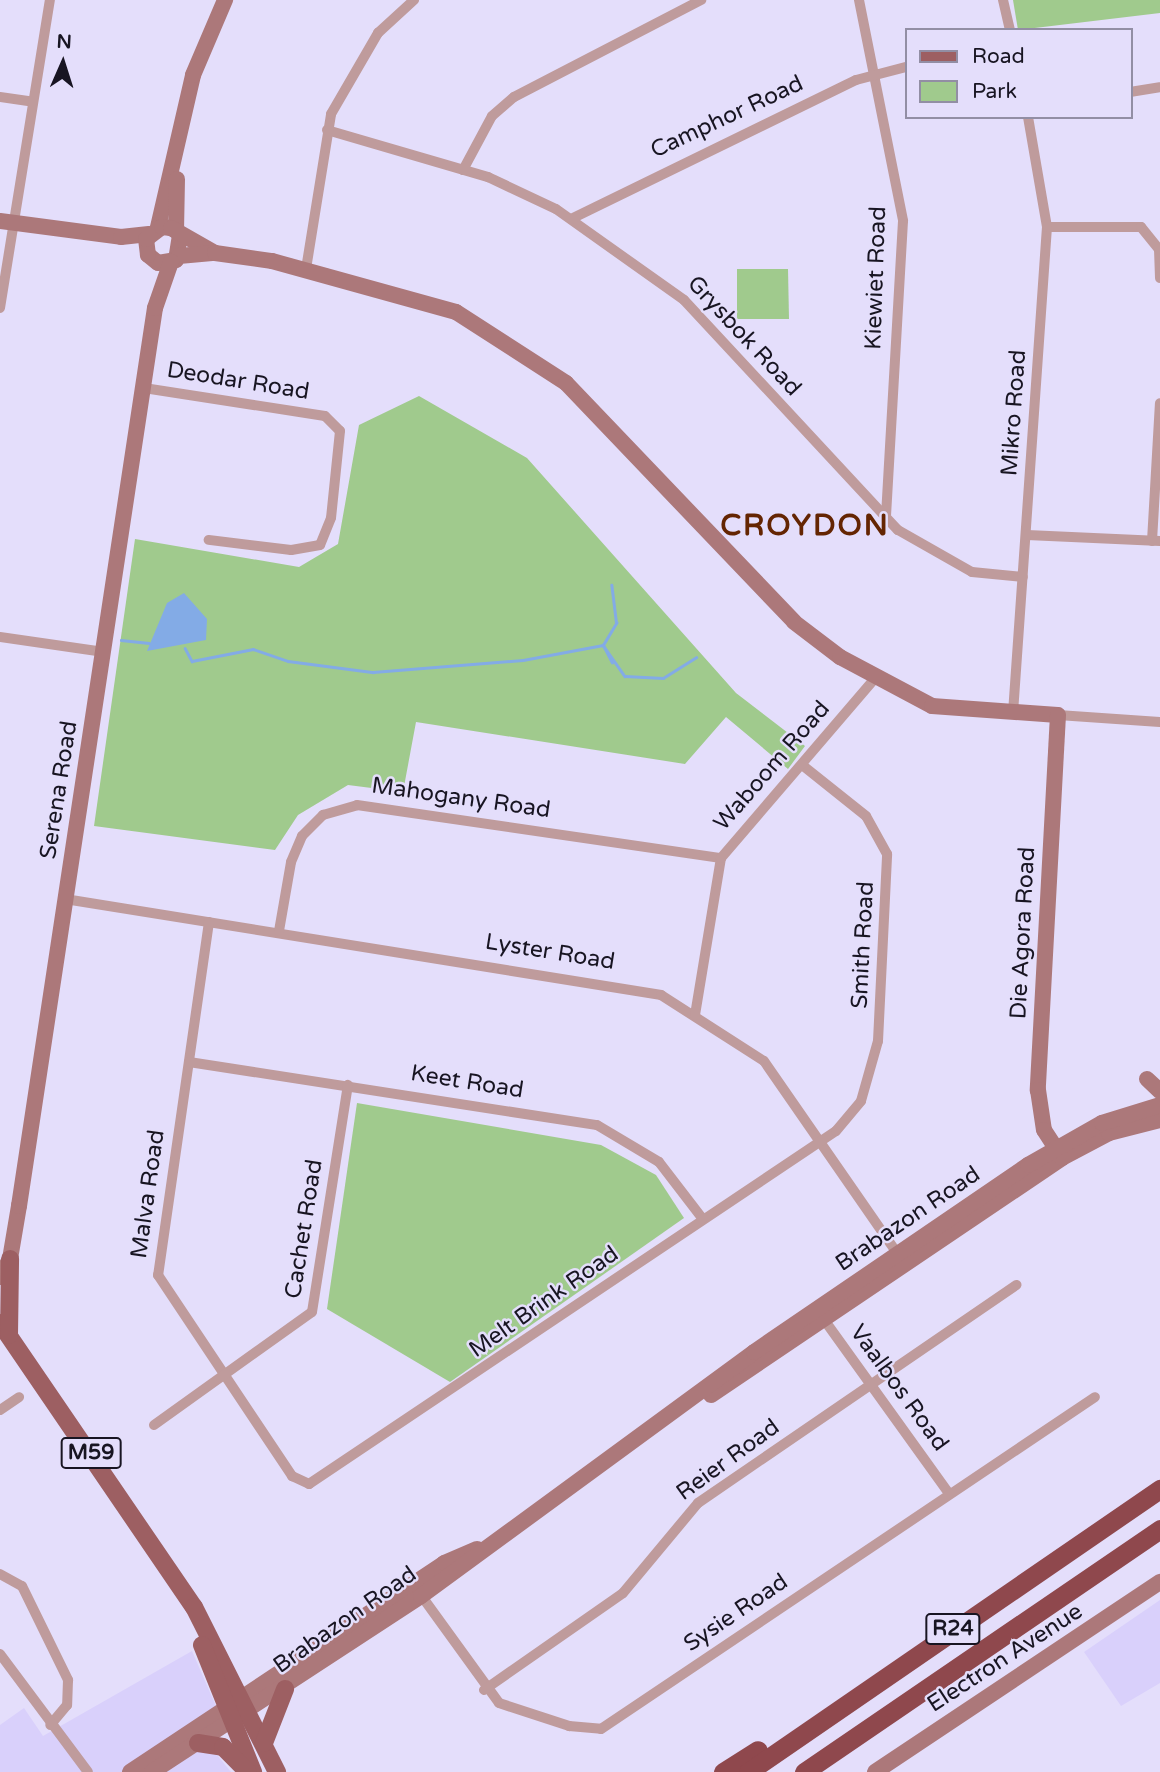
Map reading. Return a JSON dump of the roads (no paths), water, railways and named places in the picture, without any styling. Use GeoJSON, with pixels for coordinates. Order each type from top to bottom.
{"type":"FeatureCollection","features":[{"type":"Feature","properties":{"kind":"highway","name":"R24"},"geometry":{"type":"LineString","coordinates":[[748,1772],[829,1713],[1160,1489]]}},
{"type":"Feature","properties":{"kind":"highway","name":"R24"},"geometry":{"type":"LineString","coordinates":[[805,1772],[1160,1530]]}},
{"type":"Feature","properties":{"kind":"highway"},"geometry":{"type":"LineString","coordinates":[[723,1772],[829,1713]]}},
{"type":"Feature","properties":{"kind":"main road"},"geometry":{"type":"LineString","coordinates":[[153,231],[176,163],[193,75],[225,0]]}},
{"type":"Feature","properties":{"kind":"main road"},"geometry":{"type":"LineString","coordinates":[[176,163],[178,233]]}},
{"type":"Feature","properties":{"kind":"main road"},"geometry":{"type":"LineString","coordinates":[[6,222],[87,234],[153,231],[178,233],[215,253],[306,269],[456,312],[557,376],[794,622],[876,677],[932,706],[1058,715]]}},
{"type":"Feature","properties":{"kind":"main road","name":"Serena Road"},"geometry":{"type":"LineString","coordinates":[[153,231],[149,256],[155,308]]}},
{"type":"Feature","properties":{"kind":"main road","name":"Serena Road"},"geometry":{"type":"LineString","coordinates":[[0,1278],[8,1258],[104,652],[155,308],[175,259],[178,233]]}},
{"type":"Feature","properties":{"kind":"main road"},"geometry":{"type":"LineString","coordinates":[[87,234],[149,256],[175,259],[215,253]]}},
{"type":"Feature","properties":{"kind":"main road","name":"Die Agora Road"},"geometry":{"type":"LineString","coordinates":[[1058,715],[1038,1090],[1044,1130],[1058,1153]]}},
{"type":"Feature","properties":{"kind":"main road"},"geometry":{"type":"LineString","coordinates":[[1147,1079],[1160,1091]]}},
{"type":"Feature","properties":{"kind":"main road","name":"Brabazon Road"},"geometry":{"type":"LineString","coordinates":[[237,1711],[1102,1123],[1160,1105]]}},
{"type":"Feature","properties":{"kind":"main road","name":"Brabazon Road"},"geometry":{"type":"LineString","coordinates":[[1058,1153],[1109,1133],[1160,1120]]}},
{"type":"Feature","properties":{"kind":"main road"},"geometry":{"type":"LineString","coordinates":[[4,1329],[8,1258]]}},
{"type":"Feature","properties":{"kind":"main road","name":"M59"},"geometry":{"type":"LineString","coordinates":[[4,1329],[177,1586],[237,1711],[251,1772]]}},
{"type":"Feature","properties":{"kind":"main road","name":"Electron Avenue"},"geometry":{"type":"LineString","coordinates":[[875,1772],[1160,1582]]}},
{"type":"Feature","properties":{"kind":"main road","name":"Brabazon Road"},"geometry":{"type":"LineString","coordinates":[[237,1711],[285,1689],[417,1590]]}},
{"type":"Feature","properties":{"kind":"main road"},"geometry":{"type":"LineString","coordinates":[[264,1744],[285,1689]]}},
{"type":"Feature","properties":{"kind":"main road"},"geometry":{"type":"LineString","coordinates":[[152,1772],[198,1743],[237,1711]]}},
{"type":"Feature","properties":{"kind":"main road"},"geometry":{"type":"LineString","coordinates":[[130,1772],[237,1711]]}},
{"type":"Feature","properties":{"kind":"main road","name":"M59"},"geometry":{"type":"LineString","coordinates":[[237,1711],[264,1744],[277,1772]]}},
{"type":"Feature","properties":{"kind":"main road"},"geometry":{"type":"LineString","coordinates":[[198,1743],[223,1747],[251,1772]]}},
{"type":"Feature","properties":{"kind":"street"},"geometry":{"type":"LineString","coordinates":[[0,308],[6,222],[50,0]]}},
{"type":"Feature","properties":{"kind":"street"},"geometry":{"type":"LineString","coordinates":[[306,269],[327,130],[335,104],[378,33],[414,0]]}},
{"type":"Feature","properties":{"kind":"street"},"geometry":{"type":"LineString","coordinates":[[463,170],[492,116],[514,97],[701,0]]}},
{"type":"Feature","properties":{"kind":"street","name":"Kiewiet Road"},"geometry":{"type":"LineString","coordinates":[[859,0],[903,221],[886,520]]}},
{"type":"Feature","properties":{"kind":"street"},"geometry":{"type":"LineString","coordinates":[[1003,0],[1010,28]]}},
{"type":"Feature","properties":{"kind":"street","name":"Camphor Road"},"geometry":{"type":"LineString","coordinates":[[570,219],[874,74],[904,66]]}},
{"type":"Feature","properties":{"kind":"street"},"geometry":{"type":"LineString","coordinates":[[1132,92],[1160,87]]}},
{"type":"Feature","properties":{"kind":"street"},"geometry":{"type":"LineString","coordinates":[[0,97],[30,101]]}},
{"type":"Feature","properties":{"kind":"street","name":"Mikro Road"},"geometry":{"type":"LineString","coordinates":[[1013,713],[1047,227],[1028,119]]}},
{"type":"Feature","properties":{"kind":"street","name":"Grysbok Road"},"geometry":{"type":"LineString","coordinates":[[327,130],[527,191],[684,300],[886,520],[963,568],[1023,577]]}},
{"type":"Feature","properties":{"kind":"street"},"geometry":{"type":"LineString","coordinates":[[1047,227],[1140,227],[1159,249],[1160,278]]}},
{"type":"Feature","properties":{"kind":"street","name":"Deodar Road"},"geometry":{"type":"LineString","coordinates":[[144,387],[325,416],[340,430],[331,518],[320,545],[291,550],[209,540]]}},
{"type":"Feature","properties":{"kind":"street"},"geometry":{"type":"LineString","coordinates":[[1027,535],[1156,541],[1160,402]]}},
{"type":"Feature","properties":{"kind":"street"},"geometry":{"type":"LineString","coordinates":[[0,637],[104,652]]}},
{"type":"Feature","properties":{"kind":"street","name":"Waboom Road"},"geometry":{"type":"LineString","coordinates":[[695,1014],[720,858],[876,677]]}},
{"type":"Feature","properties":{"kind":"street"},"geometry":{"type":"LineString","coordinates":[[1058,715],[1160,722]]}},
{"type":"Feature","properties":{"kind":"street","name":"Smith Road"},"geometry":{"type":"LineString","coordinates":[[802,765],[881,835],[888,870],[876,1060],[861,1101],[818,1142]]}},
{"type":"Feature","properties":{"kind":"street","name":"Mahogany Road"},"geometry":{"type":"LineString","coordinates":[[279,932],[291,862],[302,836],[323,816],[357,805],[720,858]]}},
{"type":"Feature","properties":{"kind":"street","name":"Lyster Road"},"geometry":{"type":"LineString","coordinates":[[65,899],[630,985],[695,1014],[764,1061],[901,1259]]}},
{"type":"Feature","properties":{"kind":"street","name":"Malva Road"},"geometry":{"type":"LineString","coordinates":[[209,922],[158,1275],[292,1476]]}},
{"type":"Feature","properties":{"kind":"street","name":"Keet Road"},"geometry":{"type":"LineString","coordinates":[[189,1062],[597,1125],[659,1162],[702,1218]]}},
{"type":"Feature","properties":{"kind":"street","name":"Cachet Road"},"geometry":{"type":"LineString","coordinates":[[154,1425],[312,1312],[348,1085]]}},
{"type":"Feature","properties":{"kind":"street","name":"Melt Brink Road"},"geometry":{"type":"LineString","coordinates":[[292,1476],[307,1484],[320,1479],[818,1142]]}},
{"type":"Feature","properties":{"kind":"street","name":"Reier Road"},"geometry":{"type":"LineString","coordinates":[[484,1690],[623,1593],[698,1503],[1016,1285]]}},
{"type":"Feature","properties":{"kind":"street","name":"Vaalbos Road"},"geometry":{"type":"LineString","coordinates":[[820,1315],[948,1492]]}},
{"type":"Feature","properties":{"kind":"street"},"geometry":{"type":"LineString","coordinates":[[0,1410],[19,1397]]}},
{"type":"Feature","properties":{"kind":"street","name":"Sysie Road"},"geometry":{"type":"LineString","coordinates":[[417,1590],[484,1690],[518,1712],[601,1729],[948,1492],[1095,1397]]}},
{"type":"Feature","properties":{"kind":"street"},"geometry":{"type":"LineString","coordinates":[[0,1574],[22,1586],[68,1680],[68,1705],[50,1725]]}},
{"type":"Feature","properties":{"kind":"street"},"geometry":{"type":"LineString","coordinates":[[0,1654],[50,1725],[88,1772]]}},
{"type":"Feature","properties":{"kind":"water"},"geometry":{"type":"Polygon","coordinates":[[[184,593],[207,619],[206,640],[147,651],[167,603],[184,593]]]}},
{"type":"Feature","properties":{"kind":"waterway"},"geometry":{"type":"LineString","coordinates":[[185,648],[192,661],[253,649],[288,661],[373,672],[523,660],[603,645],[616,623],[611,585]]}},
{"type":"Feature","properties":{"kind":"waterway"},"geometry":{"type":"LineString","coordinates":[[121,640],[149,643]]}},
{"type":"Feature","properties":{"kind":"waterway"},"geometry":{"type":"LineString","coordinates":[[612,663],[603,645],[625,676],[663,678],[696,657]]}},
{"type":"Feature","properties":{"kind":"district","name":"CROYDON"},"geometry":{"type":"Point","coordinates":[805,526]}}]}
